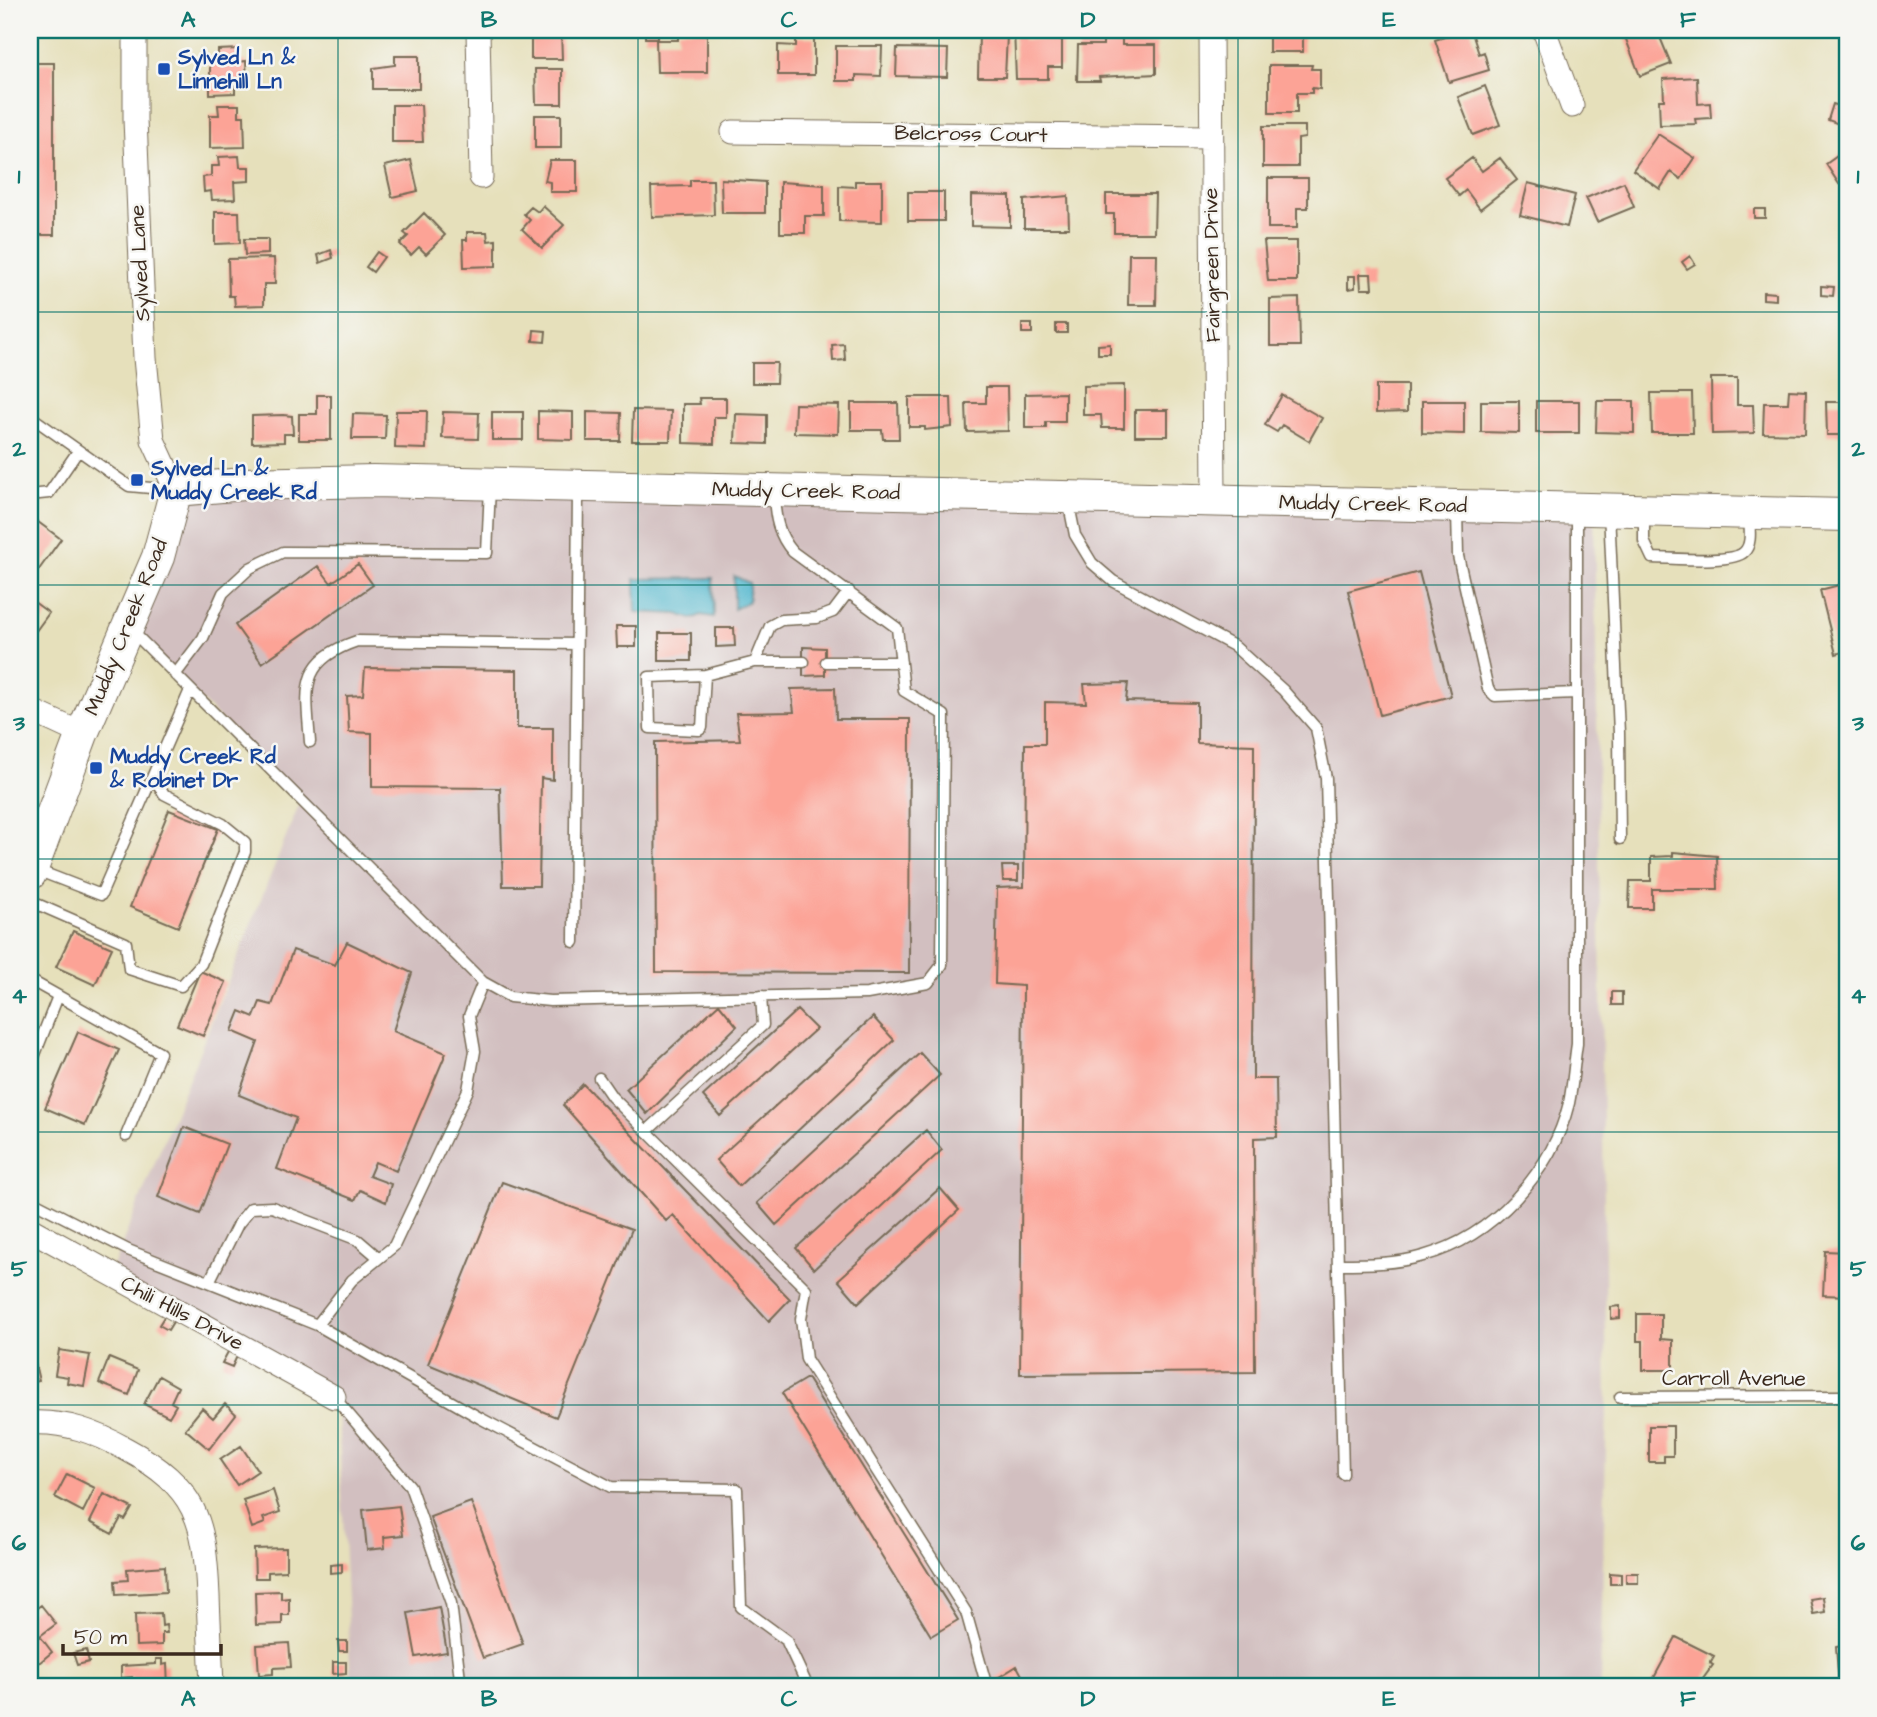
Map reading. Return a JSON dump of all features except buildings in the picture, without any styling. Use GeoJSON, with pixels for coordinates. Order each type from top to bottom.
{"type":"FeatureCollection","features":[{"type":"Feature","properties":{"kind":"street","name":"Sylved Lane"},"geometry":{"type":"LineString","coordinates":[[135,30],[135,132],[145,358],[153,440],[176,490]]}},
{"type":"Feature","properties":{"kind":"street"},"geometry":{"type":"LineString","coordinates":[[478,30],[481,177]]}},
{"type":"Feature","properties":{"kind":"street","name":"Fairgreen Drive"},"geometry":{"type":"LineString","coordinates":[[1211,30],[1214,500]]}},
{"type":"Feature","properties":{"kind":"street"},"geometry":{"type":"LineString","coordinates":[[1544,30],[1572,106]]}},
{"type":"Feature","properties":{"kind":"street","name":"Belcross Court"},"geometry":{"type":"LineString","coordinates":[[733,132],[1210,137]]}},
{"type":"Feature","properties":{"kind":"street","name":"Muddy Creek Road"},"geometry":{"type":"LineString","coordinates":[[31,871],[82,733],[158,557],[176,490],[244,484],[373,481],[1847,515]]}},
{"type":"Feature","properties":{"kind":"street"},"geometry":{"type":"LineString","coordinates":[[30,710],[82,733]]}},
{"type":"Feature","properties":{"kind":"street","name":"Chili Hills Drive"},"geometry":{"type":"LineString","coordinates":[[30,1229],[334,1397]]}},
{"type":"Feature","properties":{"kind":"street"},"geometry":{"type":"LineString","coordinates":[[30,1423],[74,1426],[102,1436],[172,1480],[188,1499],[200,1521],[206,1545],[212,1687]]}},
{"type":"Feature","properties":{"kind":"lane"},"geometry":{"type":"LineString","coordinates":[[30,416],[129,486],[176,490]]}},
{"type":"Feature","properties":{"kind":"lane"},"geometry":{"type":"LineString","coordinates":[[30,495],[48,493],[78,451]]}},
{"type":"Feature","properties":{"kind":"lane"},"geometry":{"type":"LineString","coordinates":[[175,675],[203,638],[223,593],[250,568],[283,552],[486,553],[490,484]]}},
{"type":"Feature","properties":{"kind":"lane"},"geometry":{"type":"LineString","coordinates":[[574,942],[578,486]]}},
{"type":"Feature","properties":{"kind":"lane"},"geometry":{"type":"LineString","coordinates":[[128,627],[483,982],[510,997],[550,1001],[867,994],[928,983],[942,965],[944,715],[904,691],[897,628],[793,552],[783,540],[775,518],[774,490]]}},
{"type":"Feature","properties":{"kind":"lane"},"geometry":{"type":"LineString","coordinates":[[1068,497],[1075,535],[1092,563],[1113,581],[1234,646],[1283,690],[1316,728],[1326,778],[1343,1474]]}},
{"type":"Feature","properties":{"kind":"lane"},"geometry":{"type":"LineString","coordinates":[[1456,506],[1458,556],[1488,689],[1494,696],[1577,693]]}},
{"type":"Feature","properties":{"kind":"lane"},"geometry":{"type":"LineString","coordinates":[[1609,508],[1619,733],[1620,839]]}},
{"type":"Feature","properties":{"kind":"lane"},"geometry":{"type":"LineString","coordinates":[[1338,1264],[1377,1264],[1424,1256],[1472,1236],[1516,1200],[1546,1158],[1569,1104],[1577,1044],[1577,509]]}},
{"type":"Feature","properties":{"kind":"lane"},"geometry":{"type":"LineString","coordinates":[[1644,509],[1644,541],[1652,558],[1732,558],[1744,552],[1749,542],[1749,512]]}},
{"type":"Feature","properties":{"kind":"lane"},"geometry":{"type":"LineString","coordinates":[[755,662],[771,626],[781,620],[817,618],[833,612],[849,591]]}},
{"type":"Feature","properties":{"kind":"lane"},"geometry":{"type":"LineString","coordinates":[[310,742],[306,688],[318,663],[332,649],[357,641],[576,644]]}},
{"type":"Feature","properties":{"kind":"lane"},"geometry":{"type":"LineString","coordinates":[[705,675],[702,728],[650,728],[649,677],[705,675],[755,662],[804,662]]}},
{"type":"Feature","properties":{"kind":"lane"},"geometry":{"type":"LineString","coordinates":[[826,662],[901,662]]}},
{"type":"Feature","properties":{"kind":"lane"},"geometry":{"type":"LineString","coordinates":[[31,871],[101,895],[190,690]]}},
{"type":"Feature","properties":{"kind":"lane"},"geometry":{"type":"LineString","coordinates":[[30,901],[126,943],[129,969],[181,986],[201,964],[245,852],[245,842],[223,824],[164,794],[153,776]]}},
{"type":"Feature","properties":{"kind":"lane"},"geometry":{"type":"LineString","coordinates":[[30,980],[160,1053],[126,1136]]}},
{"type":"Feature","properties":{"kind":"lane"},"geometry":{"type":"LineString","coordinates":[[317,1325],[352,1280],[394,1246],[468,1090],[475,1051],[469,1016],[483,982]]}},
{"type":"Feature","properties":{"kind":"lane"},"geometry":{"type":"LineString","coordinates":[[30,1067],[58,996]]}},
{"type":"Feature","properties":{"kind":"lane"},"geometry":{"type":"LineString","coordinates":[[647,1131],[763,1025],[761,996]]}},
{"type":"Feature","properties":{"kind":"lane"},"geometry":{"type":"LineString","coordinates":[[599,1078],[612,1097],[806,1289],[801,1319],[806,1359],[966,1612],[987,1687]]}},
{"type":"Feature","properties":{"kind":"lane"},"geometry":{"type":"LineString","coordinates":[[30,1200],[128,1250],[317,1325],[480,1418],[611,1488],[737,1489],[741,1607],[786,1640],[808,1687]]}},
{"type":"Feature","properties":{"kind":"lane"},"geometry":{"type":"LineString","coordinates":[[209,1282],[238,1224],[251,1208],[272,1207],[358,1240],[379,1258]]}},
{"type":"Feature","properties":{"kind":"lane","name":"Carroll Avenue"},"geometry":{"type":"LineString","coordinates":[[1620,1397],[1847,1396]]}},
{"type":"Feature","properties":{"kind":"lane"},"geometry":{"type":"LineString","coordinates":[[334,1397],[410,1486],[451,1603],[460,1679]]}},
{"type":"Feature","properties":{"kind":"shaded area"},"geometry":{"type":"Polygon","coordinates":[[[176,490],[1594,509],[1607,1406],[1600,1687],[351,1687],[338,1410],[334,1397],[110,1274],[301,800],[128,627],[176,490]]]}},
{"type":"Feature","properties":{"kind":"water"},"geometry":{"type":"Polygon","coordinates":[[[734,576],[749,583],[749,601],[734,609],[734,576]]]}},
{"type":"Feature","properties":{"kind":"water"},"geometry":{"type":"Polygon","coordinates":[[[713,578],[714,617],[701,615],[692,619],[677,614],[636,612],[635,579],[713,578]]]}},
{"type":"Feature","properties":{"kind":"place","name":"Sylved Ln & Linnehill Ln"},"geometry":{"type":"Point","coordinates":[164,69]}},
{"type":"Feature","properties":{"kind":"place","name":"Sylved Ln & Muddy Creek Rd"},"geometry":{"type":"Point","coordinates":[137,480]}},
{"type":"Feature","properties":{"kind":"place","name":"Muddy Creek Rd & Robinet Dr"},"geometry":{"type":"Point","coordinates":[96,768]}}]}
